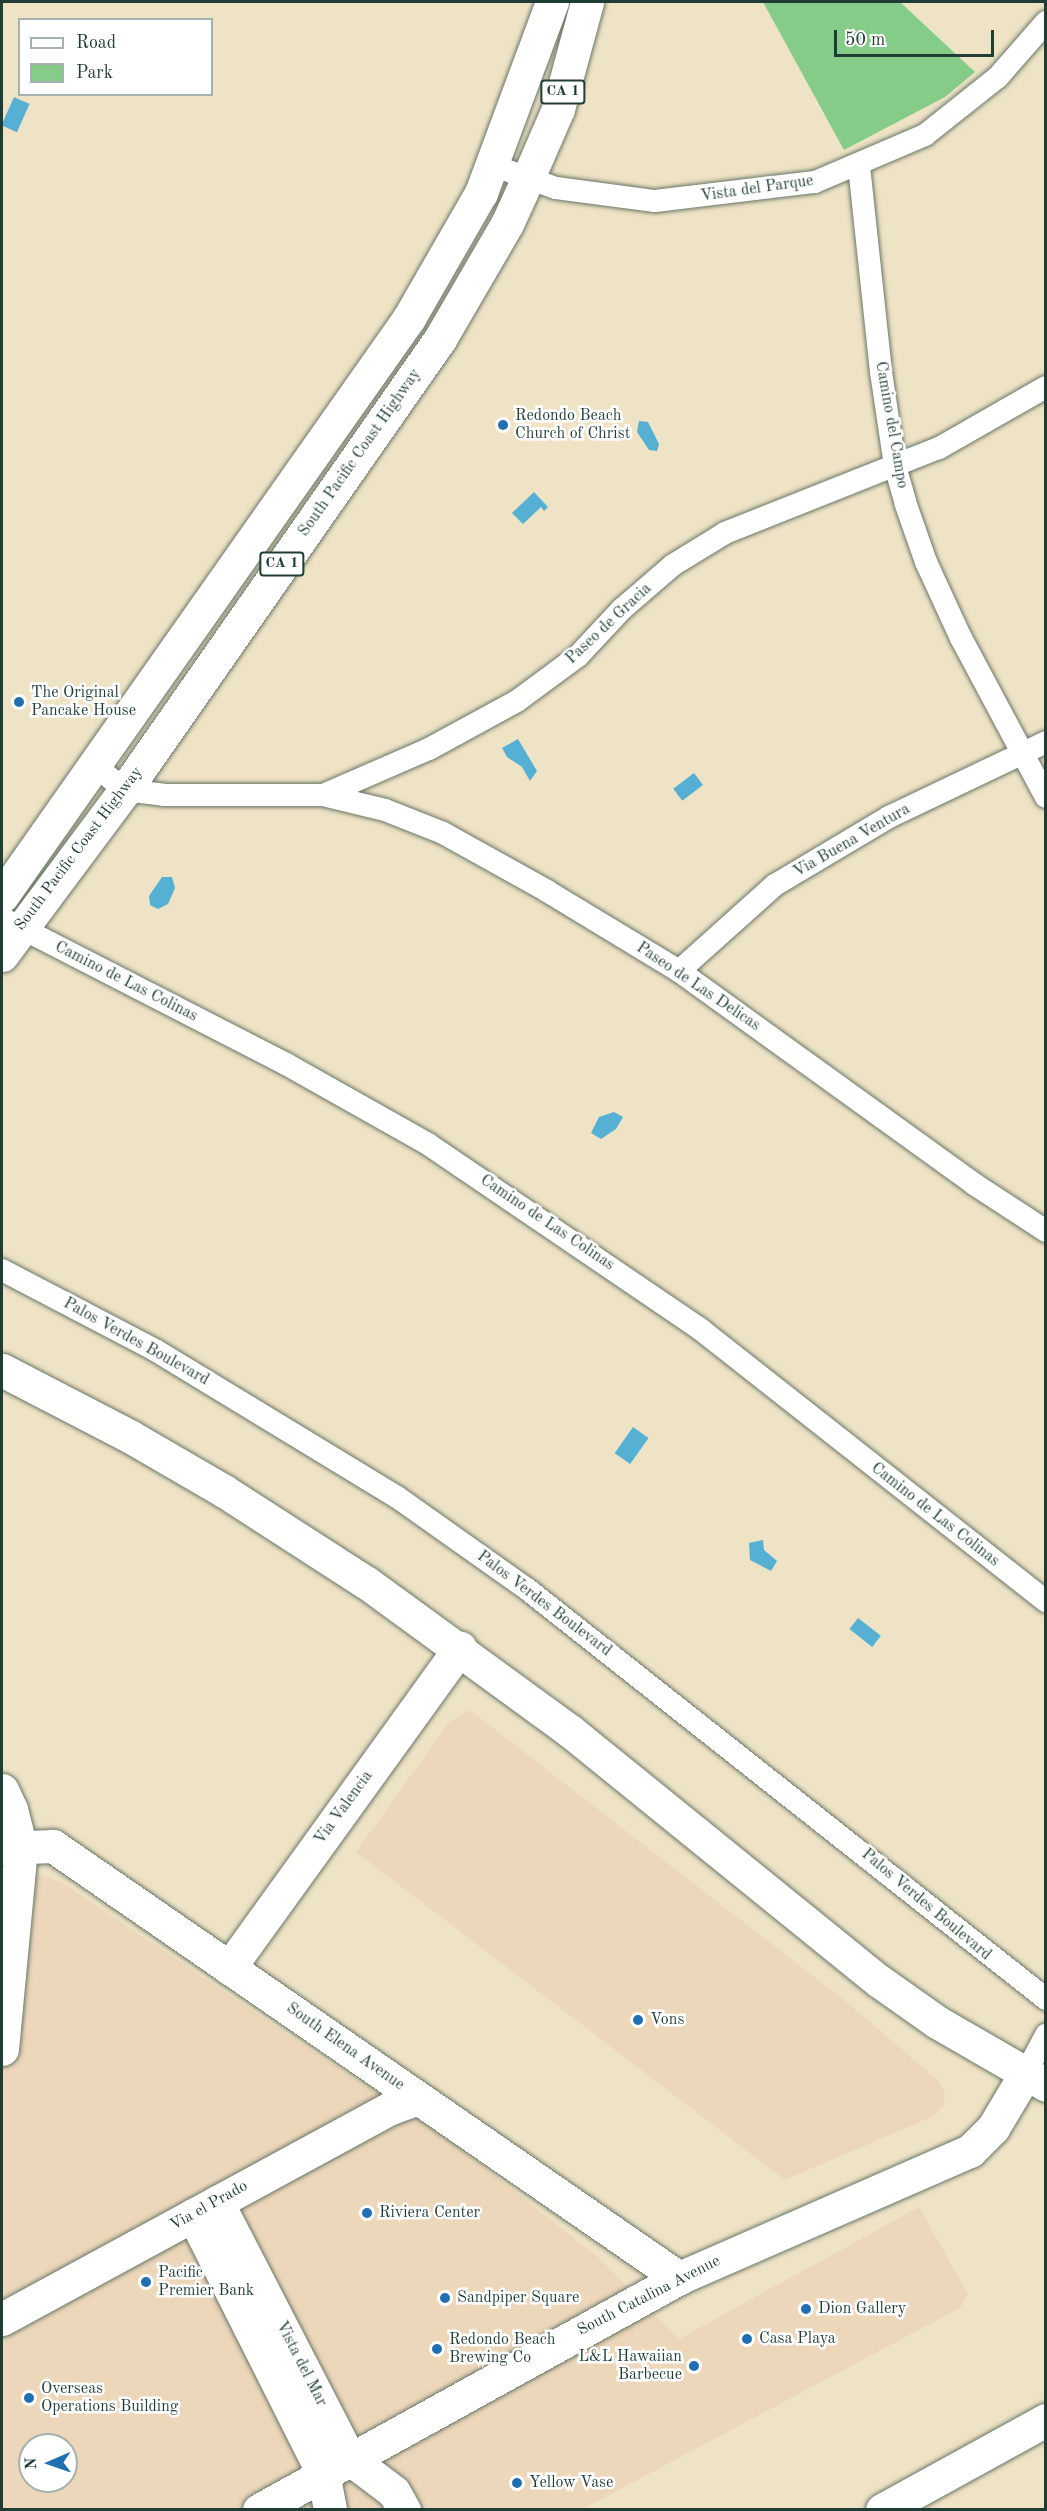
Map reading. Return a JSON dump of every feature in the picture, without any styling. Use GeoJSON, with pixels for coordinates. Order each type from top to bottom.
{"type":"FeatureCollection","features":[{"type":"Feature","properties":{"kind":"main road","name":"South Pacific Coast Highway"},"geometry":{"type":"LineString","coordinates":[[2,896],[409,318],[473,208],[492,165],[552,2]]}},
{"type":"Feature","properties":{"kind":"main road","name":"South Pacific Coast Highway"},"geometry":{"type":"LineString","coordinates":[[2,955],[11,923],[124,790],[440,339],[507,224],[528,178],[558,109],[587,2]]}},
{"type":"Feature","properties":{"kind":"main road"},"geometry":{"type":"LineString","coordinates":[[2,1370],[131,1437],[224,1491],[460,1648],[879,1981],[1035,2080]]}},
{"type":"Feature","properties":{"kind":"main road","name":"Via Valencia"},"geometry":{"type":"LineString","coordinates":[[229,1968],[460,1648]]}},
{"type":"Feature","properties":{"kind":"main road"},"geometry":{"type":"LineString","coordinates":[[2,1790],[11,1809],[2,2049]]}},
{"type":"Feature","properties":{"kind":"main road","name":"South Elena Avenue"},"geometry":{"type":"LineString","coordinates":[[11,1848],[53,1846],[679,2278]]}},
{"type":"Feature","properties":{"kind":"main road","name":"South Catalina Avenue"},"geometry":{"type":"LineString","coordinates":[[259,2510],[679,2278],[970,2151],[1035,2080]]}},
{"type":"Feature","properties":{"kind":"main road","name":"Via el Prado"},"geometry":{"type":"LineString","coordinates":[[2,2319],[391,2108],[418,2098]]}},
{"type":"Feature","properties":{"kind":"main road","name":"Vista del Mar"},"geometry":{"type":"LineString","coordinates":[[205,2209],[336,2466],[330,2510]]}},
{"type":"Feature","properties":{"kind":"main road"},"geometry":{"type":"LineString","coordinates":[[882,2510],[1046,2420]]}},
{"type":"Feature","properties":{"kind":"main road","name":"Vista del Mar"},"geometry":{"type":"LineString","coordinates":[[336,2466],[394,2492],[404,2510]]}},
{"type":"Feature","properties":{"kind":"street","name":"Vista del Parque"},"geometry":{"type":"LineString","coordinates":[[492,165],[556,188],[655,201],[814,182],[859,166],[925,135],[998,77],[1046,22]]}},
{"type":"Feature","properties":{"kind":"street","name":"Camino del Campo"},"geometry":{"type":"LineString","coordinates":[[859,166],[870,288],[895,466],[926,562],[1046,797]]}},
{"type":"Feature","properties":{"kind":"street","name":"Paseo de Gracia"},"geometry":{"type":"LineString","coordinates":[[124,790],[164,795],[323,795],[429,749],[517,700],[578,656],[622,609],[673,566],[725,533],[939,448],[1046,387]]}},
{"type":"Feature","properties":{"kind":"street","name":"Via Buena Ventura"},"geometry":{"type":"LineString","coordinates":[[679,970],[776,885],[889,817],[1023,755],[1046,742]]}},
{"type":"Feature","properties":{"kind":"street"},"geometry":{"type":"LineString","coordinates":[[94,765],[124,790]]}},
{"type":"Feature","properties":{"kind":"street","name":"Paseo de Las Delicas"},"geometry":{"type":"LineString","coordinates":[[323,795],[385,810],[443,833],[679,970],[965,1178],[1046,1231]]}},
{"type":"Feature","properties":{"kind":"street","name":"Camino de Las Colinas"},"geometry":{"type":"LineString","coordinates":[[11,923],[286,1064],[428,1143],[530,1210],[790,1397],[1046,1601]]}},
{"type":"Feature","properties":{"kind":"street","name":"Palos Verdes Boulevard"},"geometry":{"type":"LineString","coordinates":[[2,1270],[155,1350],[416,1510],[527,1589],[1046,1999]]}},
{"type":"Feature","properties":{"kind":"street"},"geometry":{"type":"LineString","coordinates":[[1035,2080],[1046,2035]]}},
{"type":"Feature","properties":{"kind":"shaded area"},"geometry":{"type":"Polygon","coordinates":[[[470,1710],[848,2003],[939,2081],[945,2093],[944,2105],[934,2116],[785,2180],[356,1852],[449,1722],[470,1710]]]}},
{"type":"Feature","properties":{"kind":"shaded area"},"geometry":{"type":"Polygon","coordinates":[[[2,1859],[4,1864],[61,1882],[363,2085],[428,2123],[598,2257],[679,2339],[919,2207],[968,2294],[960,2308],[583,2509],[2,2509],[2,1859]]]}},
{"type":"Feature","properties":{"kind":"green space"},"geometry":{"type":"Polygon","coordinates":[[[763,2],[900,2],[975,72],[945,97],[844,150],[763,2]]]}},
{"type":"Feature","properties":{"kind":"water"},"geometry":{"type":"Polygon","coordinates":[[[14,97],[30,104],[17,132],[2,126],[14,97]]]}},
{"type":"Feature","properties":{"kind":"water"},"geometry":{"type":"Polygon","coordinates":[[[639,421],[648,422],[659,444],[657,451],[649,450],[637,432],[639,421]]]}},
{"type":"Feature","properties":{"kind":"water"},"geometry":{"type":"Polygon","coordinates":[[[534,492],[548,507],[544,511],[541,507],[523,524],[512,513],[534,492]]]}},
{"type":"Feature","properties":{"kind":"water"},"geometry":{"type":"Polygon","coordinates":[[[518,739],[537,771],[530,781],[522,767],[507,757],[502,748],[518,739]]]}},
{"type":"Feature","properties":{"kind":"water"},"geometry":{"type":"Polygon","coordinates":[[[694,773],[703,785],[682,801],[673,789],[694,773]]]}},
{"type":"Feature","properties":{"kind":"water"},"geometry":{"type":"Polygon","coordinates":[[[162,877],[172,877],[175,888],[168,904],[158,909],[150,905],[149,896],[162,877]]]}},
{"type":"Feature","properties":{"kind":"water"},"geometry":{"type":"Polygon","coordinates":[[[614,1112],[623,1117],[616,1129],[601,1139],[591,1133],[599,1117],[614,1112]]]}},
{"type":"Feature","properties":{"kind":"water"},"geometry":{"type":"Polygon","coordinates":[[[633,1427],[649,1438],[630,1464],[615,1453],[633,1427]]]}},
{"type":"Feature","properties":{"kind":"water"},"geometry":{"type":"Polygon","coordinates":[[[763,1540],[764,1550],[777,1561],[771,1571],[750,1560],[749,1543],[763,1540]]]}},
{"type":"Feature","properties":{"kind":"water"},"geometry":{"type":"Polygon","coordinates":[[[858,1618],[881,1636],[872,1647],[849,1629],[858,1618]]]}},
{"type":"Feature","properties":{"kind":"place","name":"Redondo Beach Church of Christ"},"geometry":{"type":"Point","coordinates":[503,425]}},
{"type":"Feature","properties":{"kind":"place","name":"The Original Pancake House"},"geometry":{"type":"Point","coordinates":[19,702]}},
{"type":"Feature","properties":{"kind":"place","name":"Vons"},"geometry":{"type":"Point","coordinates":[638,2020]}},
{"type":"Feature","properties":{"kind":"place","name":"Riviera Center"},"geometry":{"type":"Point","coordinates":[367,2213]}},
{"type":"Feature","properties":{"kind":"place","name":"Pacific Premier Bank"},"geometry":{"type":"Point","coordinates":[146,2282]}},
{"type":"Feature","properties":{"kind":"place","name":"Sandpiper Square"},"geometry":{"type":"Point","coordinates":[445,2298]}},
{"type":"Feature","properties":{"kind":"place","name":"Dion Gallery"},"geometry":{"type":"Point","coordinates":[806,2309]}},
{"type":"Feature","properties":{"kind":"place","name":"Casa Playa"},"geometry":{"type":"Point","coordinates":[747,2339]}},
{"type":"Feature","properties":{"kind":"place","name":"Redondo Beach Brewing Co"},"geometry":{"type":"Point","coordinates":[437,2349]}},
{"type":"Feature","properties":{"kind":"place","name":"L&L Hawaiian Barbecue"},"geometry":{"type":"Point","coordinates":[694,2366]}},
{"type":"Feature","properties":{"kind":"place","name":"Overseas Operations Building"},"geometry":{"type":"Point","coordinates":[29,2398]}},
{"type":"Feature","properties":{"kind":"place","name":"Yellow Vase"},"geometry":{"type":"Point","coordinates":[517,2483]}}]}
